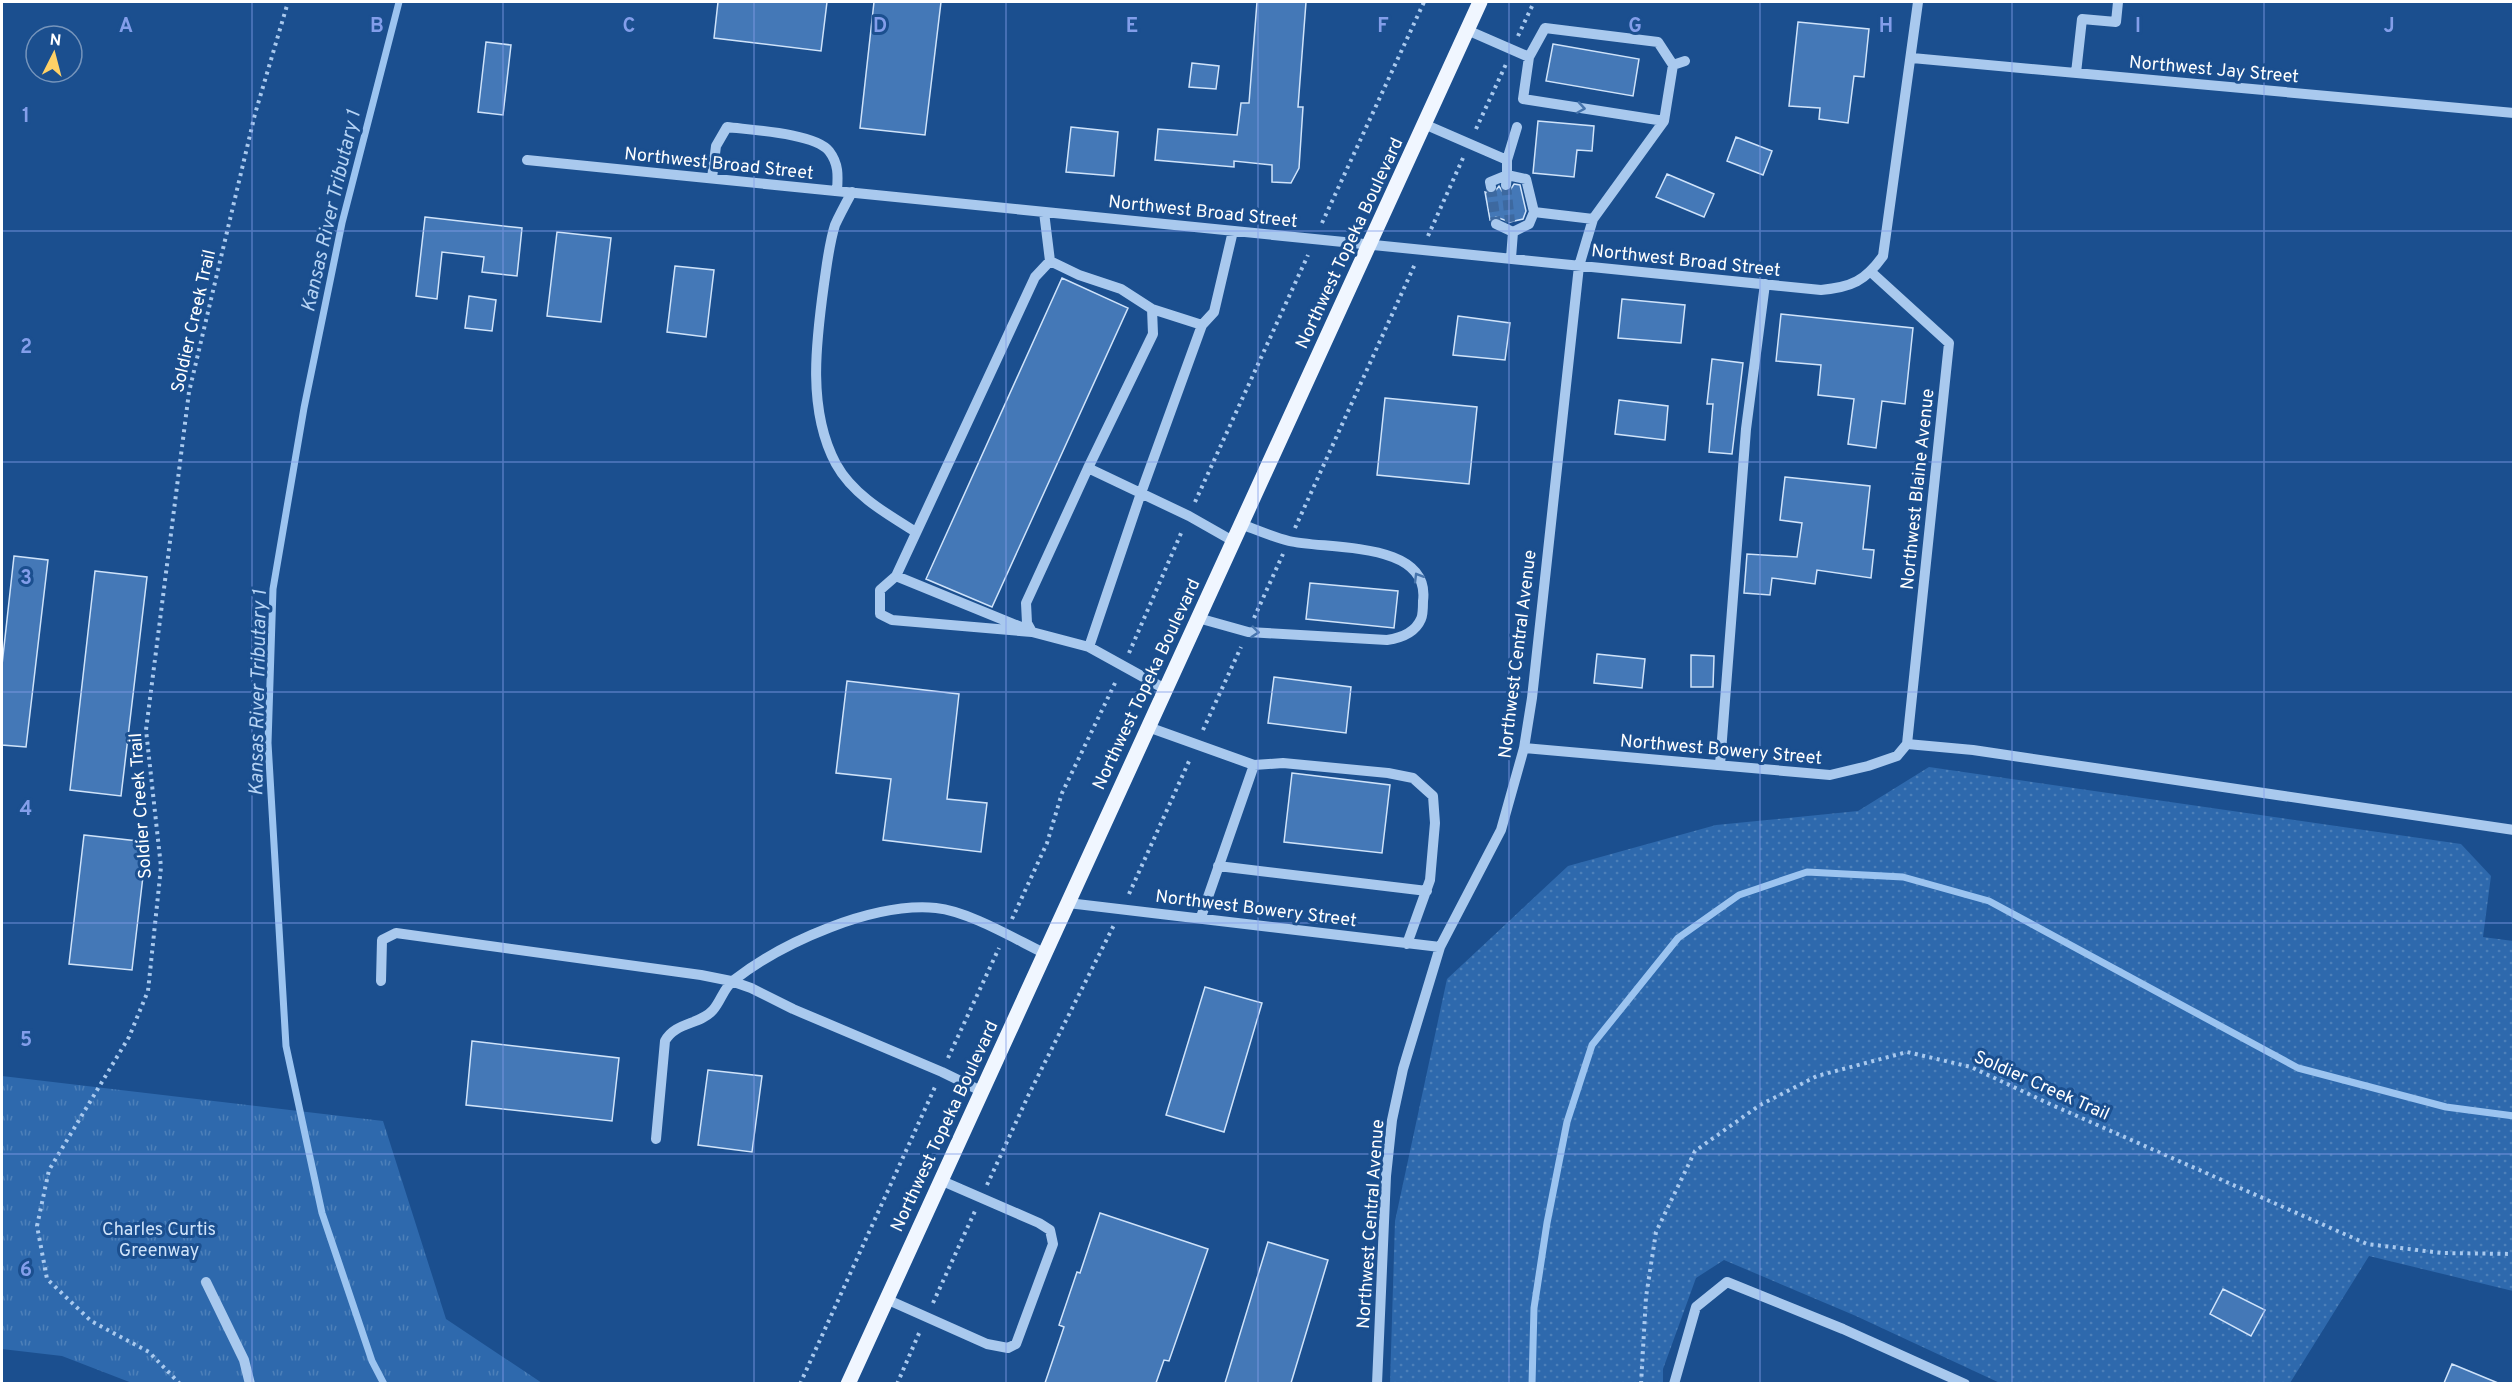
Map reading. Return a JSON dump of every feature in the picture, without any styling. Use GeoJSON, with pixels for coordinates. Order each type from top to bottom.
{"type":"FeatureCollection","features":[{"type":"Feature","properties":{"kind":"main road","name":"Northwest Topeka Boulevard"},"geometry":{"type":"LineString","coordinates":[[848,1383],[1480,2]]}},
{"type":"Feature","properties":{"kind":"street"},"geometry":{"type":"LineString","coordinates":[[1871,272],[1883,256],[1912,58],[1917,2]]}},
{"type":"Feature","properties":{"kind":"street"},"geometry":{"type":"LineString","coordinates":[[2076,73],[2082,19],[2116,22],[2118,2]]}},
{"type":"Feature","properties":{"kind":"street"},"geometry":{"type":"LineString","coordinates":[[1534,212],[1593,219],[1664,121],[1673,65],[1658,42],[1545,28],[1529,57],[1523,99],[1664,121]]}},
{"type":"Feature","properties":{"kind":"street"},"geometry":{"type":"LineString","coordinates":[[1467,30],[1529,57]]}},
{"type":"Feature","properties":{"kind":"street","name":"Northwest Jay Street"},"geometry":{"type":"LineString","coordinates":[[1912,58],[2514,113]]}},
{"type":"Feature","properties":{"kind":"street"},"geometry":{"type":"LineString","coordinates":[[1673,65],[1686,61]]}},
{"type":"Feature","properties":{"kind":"street"},"geometry":{"type":"LineString","coordinates":[[1424,124],[1469,146],[1507,160]]}},
{"type":"Feature","properties":{"kind":"street"},"geometry":{"type":"LineString","coordinates":[[712,178],[716,146],[727,127],[808,139],[828,150],[839,170],[837,191]]}},
{"type":"Feature","properties":{"kind":"street"},"geometry":{"type":"LineString","coordinates":[[1507,180],[1507,160],[1517,127]]}},
{"type":"Feature","properties":{"kind":"street","name":"Northwest Broad Street"},"geometry":{"type":"LineString","coordinates":[[527,160],[1821,291],[1842,288],[1861,280],[1871,272]]}},
{"type":"Feature","properties":{"kind":"street"},"geometry":{"type":"LineString","coordinates":[[1491,187],[1490,182],[1526,179],[1534,212],[1529,224],[1512,227],[1496,224]]}},
{"type":"Feature","properties":{"kind":"street"},"geometry":{"type":"LineString","coordinates":[[852,192],[834,228],[820,311],[817,384],[822,420],[828,445],[837,466],[852,486],[879,508],[916,532]]}},
{"type":"Feature","properties":{"kind":"street"},"geometry":{"type":"LineString","coordinates":[[1044,212],[1050,261]]}},
{"type":"Feature","properties":{"kind":"street","name":"Northwest Central Avenue"},"geometry":{"type":"LineString","coordinates":[[1377,1383],[1386,1176],[1392,1120],[1403,1069],[1440,947],[1501,830],[1524,748],[1532,698],[1580,266],[1593,219]]}},
{"type":"Feature","properties":{"kind":"street"},"geometry":{"type":"LineString","coordinates":[[1511,258],[1512,227]]}},
{"type":"Feature","properties":{"kind":"street"},"geometry":{"type":"LineString","coordinates":[[1089,647],[1141,493],[1202,325],[1214,312],[1233,231]]}},
{"type":"Feature","properties":{"kind":"street"},"geometry":{"type":"LineString","coordinates":[[1032,632],[892,621],[880,614],[879,601],[880,590],[896,576],[1035,277],[1050,261]]}},
{"type":"Feature","properties":{"kind":"street"},"geometry":{"type":"LineString","coordinates":[[1050,261],[1079,275],[1121,289],[1152,309],[1202,325]]}},
{"type":"Feature","properties":{"kind":"street","name":"Northwest Blaine Avenue"},"geometry":{"type":"LineString","coordinates":[[1871,272],[1949,343],[1907,744]]}},
{"type":"Feature","properties":{"kind":"street"},"geometry":{"type":"LineString","coordinates":[[1720,765],[1746,429],[1765,284]]}},
{"type":"Feature","properties":{"kind":"street"},"geometry":{"type":"LineString","coordinates":[[1032,632],[1027,622],[1026,603],[1153,334],[1152,309]]}},
{"type":"Feature","properties":{"kind":"street"},"geometry":{"type":"LineString","coordinates":[[1088,468],[1189,516],[1233,541]]}},
{"type":"Feature","properties":{"kind":"street"},"geometry":{"type":"LineString","coordinates":[[1198,618],[1248,632],[1387,640],[1401,638],[1421,619],[1425,592],[1421,578],[1412,567],[1396,558],[1374,552],[1289,541],[1241,524]]}},
{"type":"Feature","properties":{"kind":"street"},"geometry":{"type":"LineString","coordinates":[[896,576],[1032,632],[1089,647],[1166,689]]}},
{"type":"Feature","properties":{"kind":"street"},"geometry":{"type":"LineString","coordinates":[[1148,727],[1254,765],[1283,763],[1388,773],[1413,778],[1433,796],[1435,823],[1430,880],[1407,944]]}},
{"type":"Feature","properties":{"kind":"street"},"geometry":{"type":"LineString","coordinates":[[1907,744],[1973,750],[2514,830]]}},
{"type":"Feature","properties":{"kind":"street","name":"Northwest Bowery Street"},"geometry":{"type":"LineString","coordinates":[[1524,748],[1830,775],[1897,756],[1907,744]]}},
{"type":"Feature","properties":{"kind":"street"},"geometry":{"type":"LineString","coordinates":[[1201,917],[1254,765]]}},
{"type":"Feature","properties":{"kind":"street"},"geometry":{"type":"LineString","coordinates":[[1218,866],[1427,891]]}},
{"type":"Feature","properties":{"kind":"street","name":"Northwest Bowery Street"},"geometry":{"type":"LineString","coordinates":[[1068,903],[1440,947]]}},
{"type":"Feature","properties":{"kind":"street"},"geometry":{"type":"LineString","coordinates":[[656,1138],[665,1041],[675,1029],[705,1018],[715,1008],[731,981],[799,940],[868,915],[911,908],[936,908],[956,913],[1044,953]]}},
{"type":"Feature","properties":{"kind":"street"},"geometry":{"type":"LineString","coordinates":[[381,981],[382,940],[396,933],[731,981],[981,1091]]}},
{"type":"Feature","properties":{"kind":"street"},"geometry":{"type":"LineString","coordinates":[[886,1299],[987,1344],[1008,1348],[1016,1344],[1053,1244],[1050,1230],[1039,1223],[940,1180]]}},
{"type":"Feature","properties":{"kind":"street"},"geometry":{"type":"LineString","coordinates":[[206,1282],[244,1360],[250,1383]]}},
{"type":"Feature","properties":{"kind":"street"},"geometry":{"type":"LineString","coordinates":[[1674,1383],[1696,1307],[1727,1282],[1843,1329],[1965,1383]]}},
{"type":"Feature","properties":{"kind":"path","name":"Soldier Creek Trail"},"geometry":{"type":"LineString","coordinates":[[180,1383],[149,1352],[91,1321],[47,1279],[37,1226],[49,1170],[129,1037],[148,992],[161,867],[146,730],[189,392],[255,114],[288,2]]}},
{"type":"Feature","properties":{"kind":"path"},"geometry":{"type":"LineString","coordinates":[[800,1383],[1047,843],[1062,793],[1124,665],[1189,516],[1424,2]]}},
{"type":"Feature","properties":{"kind":"path"},"geometry":{"type":"LineString","coordinates":[[897,1383],[1029,1094],[1122,909],[1534,2]]}},
{"type":"Feature","properties":{"kind":"path","name":"Soldier Creek Trail"},"geometry":{"type":"LineString","coordinates":[[1641,1383],[1646,1297],[1656,1232],[1695,1151],[1760,1105],[1817,1076],[1907,1052],[1971,1067],[2367,1244],[2442,1253],[2514,1254]]}},
{"type":"Feature","properties":{"kind":"green space"},"geometry":{"type":"Polygon","coordinates":[[[1929,767],[2461,844],[2491,876],[2483,937],[2513,941],[2513,1291],[2369,1256],[2290,1383],[2002,1384],[1856,1316],[1724,1260],[1696,1278],[1663,1369],[1663,1383],[1390,1384],[1395,1221],[1447,979],[1568,866],[1716,825],[1858,811],[1929,767]]]}},
{"type":"Feature","properties":{"kind":"green space","name":"Charles Curtis Greenway"},"geometry":{"type":"Polygon","coordinates":[[[2,1076],[383,1121],[446,1319],[542,1383],[132,1383],[62,1356],[2,1349],[2,1076]]]}},
{"type":"Feature","properties":{"kind":"building"},"geometry":{"type":"Polygon","coordinates":[[[718,2],[827,2],[821,51],[714,38],[718,2]]]}},
{"type":"Feature","properties":{"kind":"building"},"geometry":{"type":"Polygon","coordinates":[[[874,2],[941,2],[925,135],[860,128],[874,2]]]}},
{"type":"Feature","properties":{"kind":"building"},"geometry":{"type":"Polygon","coordinates":[[[1257,2],[1306,2],[1298,107],[1303,107],[1299,168],[1291,183],[1272,182],[1272,165],[1234,161],[1234,167],[1155,160],[1158,129],[1237,135],[1241,103],[1249,103],[1257,2]]]}},
{"type":"Feature","properties":{"kind":"building"},"geometry":{"type":"Polygon","coordinates":[[[1798,22],[1869,29],[1864,77],[1854,76],[1848,123],[1819,119],[1820,108],[1789,106],[1798,22]]]}},
{"type":"Feature","properties":{"kind":"building"},"geometry":{"type":"Polygon","coordinates":[[[486,42],[511,45],[503,115],[478,112],[486,42]]]}},
{"type":"Feature","properties":{"kind":"building"},"geometry":{"type":"Polygon","coordinates":[[[1553,44],[1639,59],[1633,96],[1546,81],[1553,44]]]}},
{"type":"Feature","properties":{"kind":"building"},"geometry":{"type":"Polygon","coordinates":[[[1192,63],[1219,66],[1216,89],[1189,87],[1192,63]]]}},
{"type":"Feature","properties":{"kind":"building"},"geometry":{"type":"Polygon","coordinates":[[[1538,121],[1594,126],[1592,151],[1577,150],[1574,177],[1533,173],[1538,121]]]}},
{"type":"Feature","properties":{"kind":"building"},"geometry":{"type":"Polygon","coordinates":[[[1071,127],[1118,132],[1114,176],[1066,172],[1071,127]]]}},
{"type":"Feature","properties":{"kind":"building"},"geometry":{"type":"Polygon","coordinates":[[[1736,137],[1772,151],[1763,175],[1727,161],[1736,137]]]}},
{"type":"Feature","properties":{"kind":"building"},"geometry":{"type":"Polygon","coordinates":[[[1667,174],[1714,194],[1704,217],[1656,197],[1667,174]]]}},
{"type":"Feature","properties":{"kind":"building"},"geometry":{"type":"Polygon","coordinates":[[[1514,184],[1520,185],[1526,211],[1523,219],[1510,222],[1496,217],[1490,220],[1485,192],[1493,194],[1499,186],[1502,191],[1509,192],[1514,184]]]}},
{"type":"Feature","properties":{"kind":"building"},"geometry":{"type":"Polygon","coordinates":[[[425,217],[522,228],[517,276],[482,272],[484,257],[442,252],[437,299],[416,296],[425,217]]]}},
{"type":"Feature","properties":{"kind":"building"},"geometry":{"type":"Polygon","coordinates":[[[557,232],[611,238],[601,322],[547,316],[557,232]]]}},
{"type":"Feature","properties":{"kind":"building"},"geometry":{"type":"Polygon","coordinates":[[[675,266],[714,270],[706,337],[667,332],[675,266]]]}},
{"type":"Feature","properties":{"kind":"building"},"geometry":{"type":"Polygon","coordinates":[[[1062,278],[1128,308],[992,607],[926,579],[1062,278]]]}},
{"type":"Feature","properties":{"kind":"building"},"geometry":{"type":"Polygon","coordinates":[[[469,296],[496,300],[492,331],[465,328],[469,296]]]}},
{"type":"Feature","properties":{"kind":"building"},"geometry":{"type":"Polygon","coordinates":[[[1622,299],[1685,305],[1681,343],[1618,338],[1622,299]]]}},
{"type":"Feature","properties":{"kind":"building"},"geometry":{"type":"Polygon","coordinates":[[[1781,314],[1913,328],[1905,404],[1882,401],[1876,448],[1848,444],[1854,399],[1818,395],[1821,365],[1776,361],[1781,314]]]}},
{"type":"Feature","properties":{"kind":"building"},"geometry":{"type":"Polygon","coordinates":[[[1458,316],[1510,323],[1505,360],[1453,355],[1458,316]]]}},
{"type":"Feature","properties":{"kind":"building"},"geometry":{"type":"Polygon","coordinates":[[[1712,359],[1743,363],[1732,454],[1709,452],[1713,404],[1707,404],[1712,359]]]}},
{"type":"Feature","properties":{"kind":"building"},"geometry":{"type":"Polygon","coordinates":[[[1385,398],[1477,407],[1469,484],[1377,475],[1385,398]]]}},
{"type":"Feature","properties":{"kind":"building"},"geometry":{"type":"Polygon","coordinates":[[[1619,400],[1668,406],[1665,440],[1615,434],[1619,400]]]}},
{"type":"Feature","properties":{"kind":"building"},"geometry":{"type":"Polygon","coordinates":[[[1785,477],[1870,486],[1863,549],[1874,550],[1871,578],[1817,570],[1815,584],[1772,578],[1770,595],[1744,593],[1747,554],[1797,557],[1802,523],[1780,520],[1785,477]]]}},
{"type":"Feature","properties":{"kind":"building"},"geometry":{"type":"Polygon","coordinates":[[[14,556],[48,560],[26,747],[2,745],[2,665],[14,556]]]}},
{"type":"Feature","properties":{"kind":"building"},"geometry":{"type":"Polygon","coordinates":[[[95,571],[147,577],[121,796],[70,790],[95,571]]]}},
{"type":"Feature","properties":{"kind":"building"},"geometry":{"type":"Polygon","coordinates":[[[1310,583],[1398,591],[1394,628],[1306,619],[1310,583]]]}},
{"type":"Feature","properties":{"kind":"building"},"geometry":{"type":"Polygon","coordinates":[[[1597,654],[1645,659],[1642,688],[1594,683],[1597,654]]]}},
{"type":"Feature","properties":{"kind":"building"},"geometry":{"type":"Polygon","coordinates":[[[1691,655],[1714,656],[1713,687],[1691,687],[1691,655]]]}},
{"type":"Feature","properties":{"kind":"building"},"geometry":{"type":"Polygon","coordinates":[[[1274,677],[1351,687],[1346,733],[1268,723],[1274,677]]]}},
{"type":"Feature","properties":{"kind":"building"},"geometry":{"type":"Polygon","coordinates":[[[847,681],[959,694],[947,799],[987,803],[981,852],[883,840],[891,779],[836,773],[847,681]]]}},
{"type":"Feature","properties":{"kind":"building"},"geometry":{"type":"Polygon","coordinates":[[[1292,773],[1390,785],[1382,853],[1284,842],[1292,773]]]}},
{"type":"Feature","properties":{"kind":"building"},"geometry":{"type":"Polygon","coordinates":[[[84,835],[147,842],[132,970],[69,964],[84,835]]]}},
{"type":"Feature","properties":{"kind":"building"},"geometry":{"type":"Polygon","coordinates":[[[1205,987],[1262,1003],[1224,1132],[1166,1115],[1205,987]]]}},
{"type":"Feature","properties":{"kind":"building"},"geometry":{"type":"Polygon","coordinates":[[[472,1041],[619,1058],[612,1121],[466,1105],[472,1041]]]}},
{"type":"Feature","properties":{"kind":"building"},"geometry":{"type":"Polygon","coordinates":[[[708,1070],[762,1076],[752,1152],[698,1145],[708,1070]]]}},
{"type":"Feature","properties":{"kind":"building"},"geometry":{"type":"Polygon","coordinates":[[[1100,1213],[1208,1249],[1169,1361],[1164,1360],[1156,1383],[1045,1383],[1064,1327],[1059,1325],[1077,1272],[1080,1273],[1100,1213]]]}},
{"type":"Feature","properties":{"kind":"building"},"geometry":{"type":"Polygon","coordinates":[[[1268,1242],[1328,1260],[1291,1383],[1225,1383],[1268,1242]]]}},
{"type":"Feature","properties":{"kind":"building"},"geometry":{"type":"Polygon","coordinates":[[[2223,1289],[2265,1310],[2251,1336],[2210,1314],[2223,1289]]]}},
{"type":"Feature","properties":{"kind":"building"},"geometry":{"type":"Polygon","coordinates":[[[2452,1364],[2498,1383],[2444,1383],[2452,1364]]]}},
{"type":"Feature","properties":{"kind":"waterway","name":"Kansas River Tributary 1"},"geometry":{"type":"LineString","coordinates":[[384,1384],[372,1361],[322,1213],[286,1046],[268,743],[273,589],[304,408],[342,223],[399,2]]}},
{"type":"Feature","properties":{"kind":"waterway"},"geometry":{"type":"LineString","coordinates":[[1532,1384],[1534,1308],[1547,1223],[1567,1122],[1592,1045],[1678,938],[1739,895],[1807,872],[1903,877],[1989,901],[2298,1068],[2446,1107],[2514,1116]]}},
{"type":"Feature","properties":{"kind":"tunnel"},"geometry":{"type":"LineString","coordinates":[[1506,185],[1510,222]]}},
{"type":"Feature","properties":{"kind":"tunnel"},"geometry":{"type":"LineString","coordinates":[[1491,187],[1496,224]]}}]}
